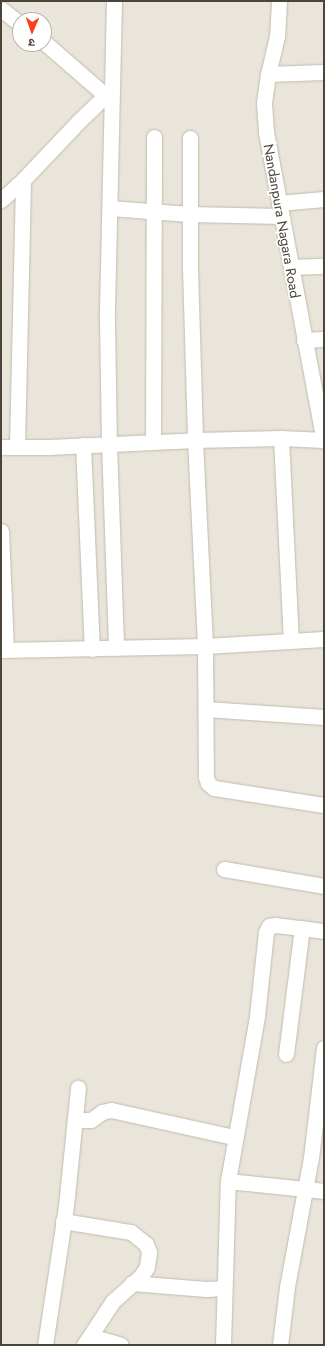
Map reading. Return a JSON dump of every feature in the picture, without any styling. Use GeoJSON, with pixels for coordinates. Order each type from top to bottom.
{"type":"FeatureCollection","features":[{"type":"Feature","properties":{"kind":"street"},"geometry":{"type":"LineString","coordinates":[[114,1],[109,92],[110,208],[107,320],[109,444],[116,648]]}},
{"type":"Feature","properties":{"kind":"street","name":"Nandanpura Nagara Road"},"geometry":{"type":"LineString","coordinates":[[279,1],[277,36],[268,74],[264,103],[266,132],[304,340],[322,416],[324,440]]}},
{"type":"Feature","properties":{"kind":"street"},"geometry":{"type":"LineString","coordinates":[[1,9],[12,18]]}},
{"type":"Feature","properties":{"kind":"street"},"geometry":{"type":"LineString","coordinates":[[52,48],[109,92]]}},
{"type":"Feature","properties":{"kind":"street"},"geometry":{"type":"LineString","coordinates":[[268,74],[324,72]]}},
{"type":"Feature","properties":{"kind":"street"},"geometry":{"type":"LineString","coordinates":[[1,200],[23,180],[109,92]]}},
{"type":"Feature","properties":{"kind":"street"},"geometry":{"type":"LineString","coordinates":[[153,442],[154,137]]}},
{"type":"Feature","properties":{"kind":"street"},"geometry":{"type":"LineString","coordinates":[[190,138],[189,214],[195,440],[206,709],[206,776],[208,783],[214,788],[324,804]]}},
{"type":"Feature","properties":{"kind":"street"},"geometry":{"type":"LineString","coordinates":[[17,447],[23,180]]}},
{"type":"Feature","properties":{"kind":"street"},"geometry":{"type":"LineString","coordinates":[[110,208],[189,214],[280,209],[324,199]]}},
{"type":"Feature","properties":{"kind":"street"},"geometry":{"type":"LineString","coordinates":[[291,267],[324,266]]}},
{"type":"Feature","properties":{"kind":"street"},"geometry":{"type":"LineString","coordinates":[[304,340],[324,339]]}},
{"type":"Feature","properties":{"kind":"street"},"geometry":{"type":"LineString","coordinates":[[1,447],[281,438],[324,440]]}},
{"type":"Feature","properties":{"kind":"street"},"geometry":{"type":"LineString","coordinates":[[281,438],[291,641]]}},
{"type":"Feature","properties":{"kind":"street"},"geometry":{"type":"LineString","coordinates":[[84,445],[92,649]]}},
{"type":"Feature","properties":{"kind":"street"},"geometry":{"type":"LineString","coordinates":[[1,531],[4,650],[204,646],[324,639]]}},
{"type":"Feature","properties":{"kind":"street"},"geometry":{"type":"LineString","coordinates":[[206,709],[324,717]]}},
{"type":"Feature","properties":{"kind":"street"},"geometry":{"type":"LineString","coordinates":[[224,869],[324,886]]}},
{"type":"Feature","properties":{"kind":"street"},"geometry":{"type":"LineString","coordinates":[[223,1345],[228,1181],[234,1137],[257,1016],[266,932],[269,926],[276,925],[324,931]]}},
{"type":"Feature","properties":{"kind":"street"},"geometry":{"type":"LineString","coordinates":[[286,1054],[302,928]]}},
{"type":"Feature","properties":{"kind":"street"},"geometry":{"type":"LineString","coordinates":[[280,1345],[287,1287],[307,1190],[324,1048]]}},
{"type":"Feature","properties":{"kind":"street"},"geometry":{"type":"LineString","coordinates":[[45,1345],[63,1220],[78,1088]]}},
{"type":"Feature","properties":{"kind":"street"},"geometry":{"type":"LineString","coordinates":[[75,1120],[91,1120],[102,1112],[111,1110],[234,1137]]}},
{"type":"Feature","properties":{"kind":"street"},"geometry":{"type":"LineString","coordinates":[[228,1181],[324,1191]]}},
{"type":"Feature","properties":{"kind":"street"},"geometry":{"type":"LineString","coordinates":[[63,1220],[131,1232],[146,1244],[149,1252],[147,1267],[141,1276],[113,1301],[87,1340],[121,1345]]}},
{"type":"Feature","properties":{"kind":"street"},"geometry":{"type":"LineString","coordinates":[[132,1283],[206,1289],[224,1288]]}},
{"type":"Feature","properties":{"kind":"shaded area"},"geometry":{"type":"Polygon","coordinates":[[[1,1],[324,1],[324,1345],[1,1345],[1,1]]]}}]}
